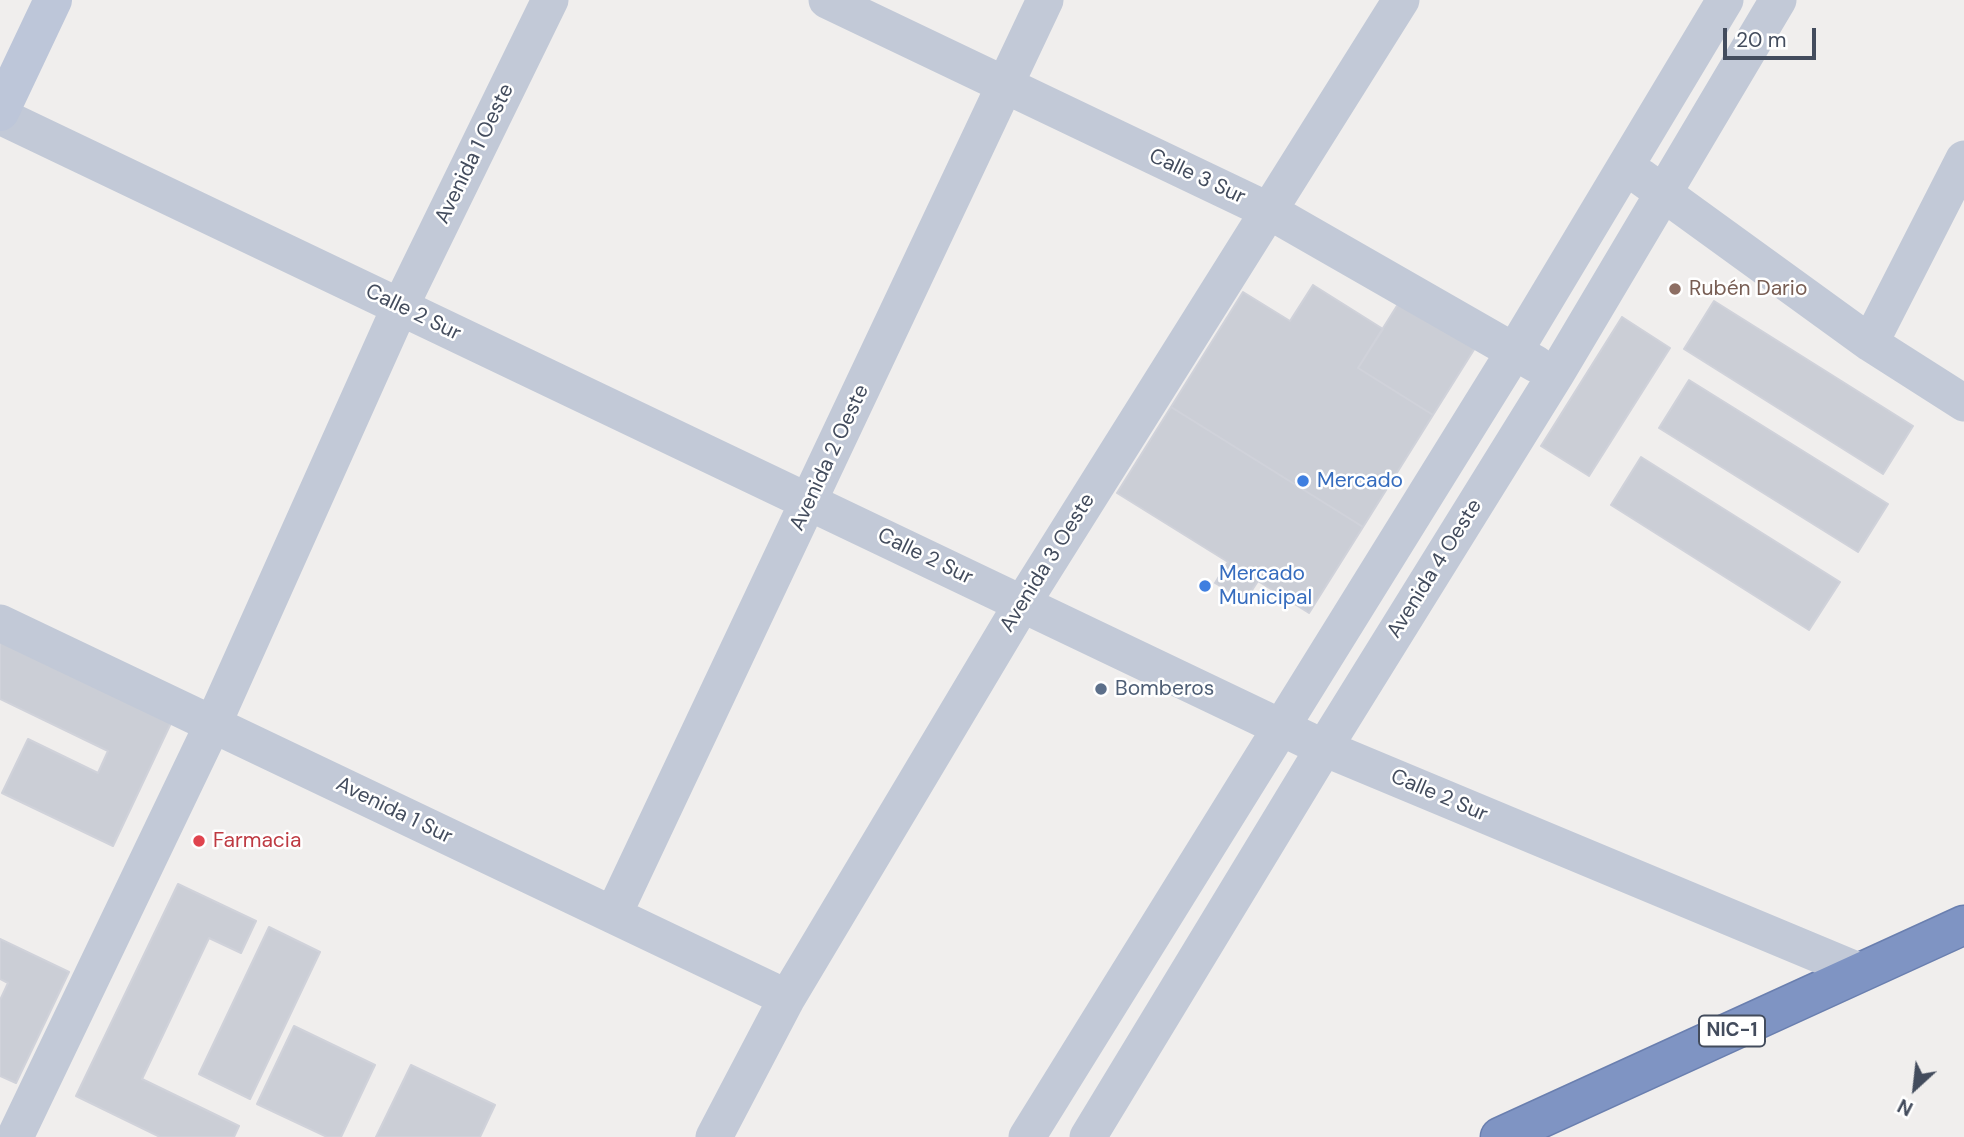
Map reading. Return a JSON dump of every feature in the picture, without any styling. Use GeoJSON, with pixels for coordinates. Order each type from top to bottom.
{"type":"FeatureCollection","features":[{"type":"Feature","properties":{"kind":"highway","name":"NIC-1"},"geometry":{"type":"LineString","coordinates":[[1500,1137],[1964,925]]}},
{"type":"Feature","properties":{"kind":"main road"},"geometry":{"type":"LineString","coordinates":[[0,114],[53,0]]}},
{"type":"Feature","properties":{"kind":"street","name":"Avenida 1 Oeste"},"geometry":{"type":"LineString","coordinates":[[20,1129],[213,724],[400,307],[550,0]]}},
{"type":"Feature","properties":{"kind":"street","name":"Calle 3 Sur"},"geometry":{"type":"LineString","coordinates":[[827,0],[1269,211],[1556,374]]}},
{"type":"Feature","properties":{"kind":"street","name":"Avenida 2 Oeste"},"geometry":{"type":"LineString","coordinates":[[613,915],[1045,0]]}},
{"type":"Feature","properties":{"kind":"street","name":"Avenida 3 Oeste"},"geometry":{"type":"LineString","coordinates":[[713,1137],[788,999],[1022,604],[1401,0]]}},
{"type":"Feature","properties":{"kind":"street"},"geometry":{"type":"LineString","coordinates":[[1027,1137],[1514,352],[1725,0]]}},
{"type":"Feature","properties":{"kind":"street","name":"Avenida 4 Oeste"},"geometry":{"type":"LineString","coordinates":[[1088,1137],[1324,748],[1556,374],[1778,0]]}},
{"type":"Feature","properties":{"kind":"street","name":"Calle 2 Sur"},"geometry":{"type":"LineString","coordinates":[[0,114],[1324,748],[1861,972]]}},
{"type":"Feature","properties":{"kind":"street"},"geometry":{"type":"LineString","coordinates":[[1870,343],[1964,159]]}},
{"type":"Feature","properties":{"kind":"street"},"geometry":{"type":"LineString","coordinates":[[1627,167],[1870,343],[1964,403]]}},
{"type":"Feature","properties":{"kind":"street","name":"Avenida 1 Sur"},"geometry":{"type":"LineString","coordinates":[[0,622],[788,999]]}},
{"type":"Feature","properties":{"kind":"building"},"geometry":{"type":"Polygon","coordinates":[[[1313,285],[1383,329],[1358,368],[1433,415],[1363,527],[1171,407],[1243,292],[1290,321],[1313,285]]]}},
{"type":"Feature","properties":{"kind":"building"},"geometry":{"type":"Polygon","coordinates":[[[1400,301],[1475,348],[1433,415],[1358,368],[1400,301]]]}},
{"type":"Feature","properties":{"kind":"building"},"geometry":{"type":"Polygon","coordinates":[[[1714,301],[1913,426],[1883,474],[1684,349],[1714,301]]]}},
{"type":"Feature","properties":{"kind":"building"},"geometry":{"type":"Polygon","coordinates":[[[1622,317],[1670,348],[1589,476],[1541,446],[1622,317]]]}},
{"type":"Feature","properties":{"kind":"building"},"geometry":{"type":"Polygon","coordinates":[[[1689,380],[1888,504],[1858,552],[1659,428],[1689,380]]]}},
{"type":"Feature","properties":{"kind":"building"},"geometry":{"type":"Polygon","coordinates":[[[1171,407],[1363,527],[1309,613],[1258,581],[1245,601],[1215,583],[1228,562],[1117,493],[1171,407]]]}},
{"type":"Feature","properties":{"kind":"building"},"geometry":{"type":"Polygon","coordinates":[[[1641,457],[1840,582],[1809,630],[1611,505],[1641,457]]]}},
{"type":"Feature","properties":{"kind":"building"},"geometry":{"type":"Polygon","coordinates":[[[0,638],[172,721],[113,846],[2,793],[28,739],[98,773],[108,751],[0,699],[0,638]]]}},
{"type":"Feature","properties":{"kind":"building"},"geometry":{"type":"Polygon","coordinates":[[[178,884],[256,921],[241,953],[209,938],[142,1079],[239,1126],[234,1137],[160,1137],[76,1096],[178,884]]]}},
{"type":"Feature","properties":{"kind":"building"},"geometry":{"type":"Polygon","coordinates":[[[269,927],[320,952],[250,1099],[199,1074],[269,927]]]}},
{"type":"Feature","properties":{"kind":"building"},"geometry":{"type":"Polygon","coordinates":[[[0,939],[69,972],[16,1083],[0,1076],[0,1000],[8,983],[0,979],[0,939]]]}},
{"type":"Feature","properties":{"kind":"building"},"geometry":{"type":"Polygon","coordinates":[[[294,1026],[375,1065],[341,1137],[327,1137],[257,1104],[294,1026]]]}},
{"type":"Feature","properties":{"kind":"building"},"geometry":{"type":"Polygon","coordinates":[[[411,1065],[495,1105],[480,1137],[376,1137],[411,1065]]]}},
{"type":"Feature","properties":{"kind":"place","name":"Rubén Dario"},"geometry":{"type":"Point","coordinates":[1675,289]}},
{"type":"Feature","properties":{"kind":"place","name":"Mercado"},"geometry":{"type":"Point","coordinates":[1303,481]}},
{"type":"Feature","properties":{"kind":"place","name":"Mercado Municipal"},"geometry":{"type":"Point","coordinates":[1205,586]}},
{"type":"Feature","properties":{"kind":"place","name":"Bomberos"},"geometry":{"type":"Point","coordinates":[1101,689]}},
{"type":"Feature","properties":{"kind":"place","name":"Farmacia"},"geometry":{"type":"Point","coordinates":[199,841]}}]}
